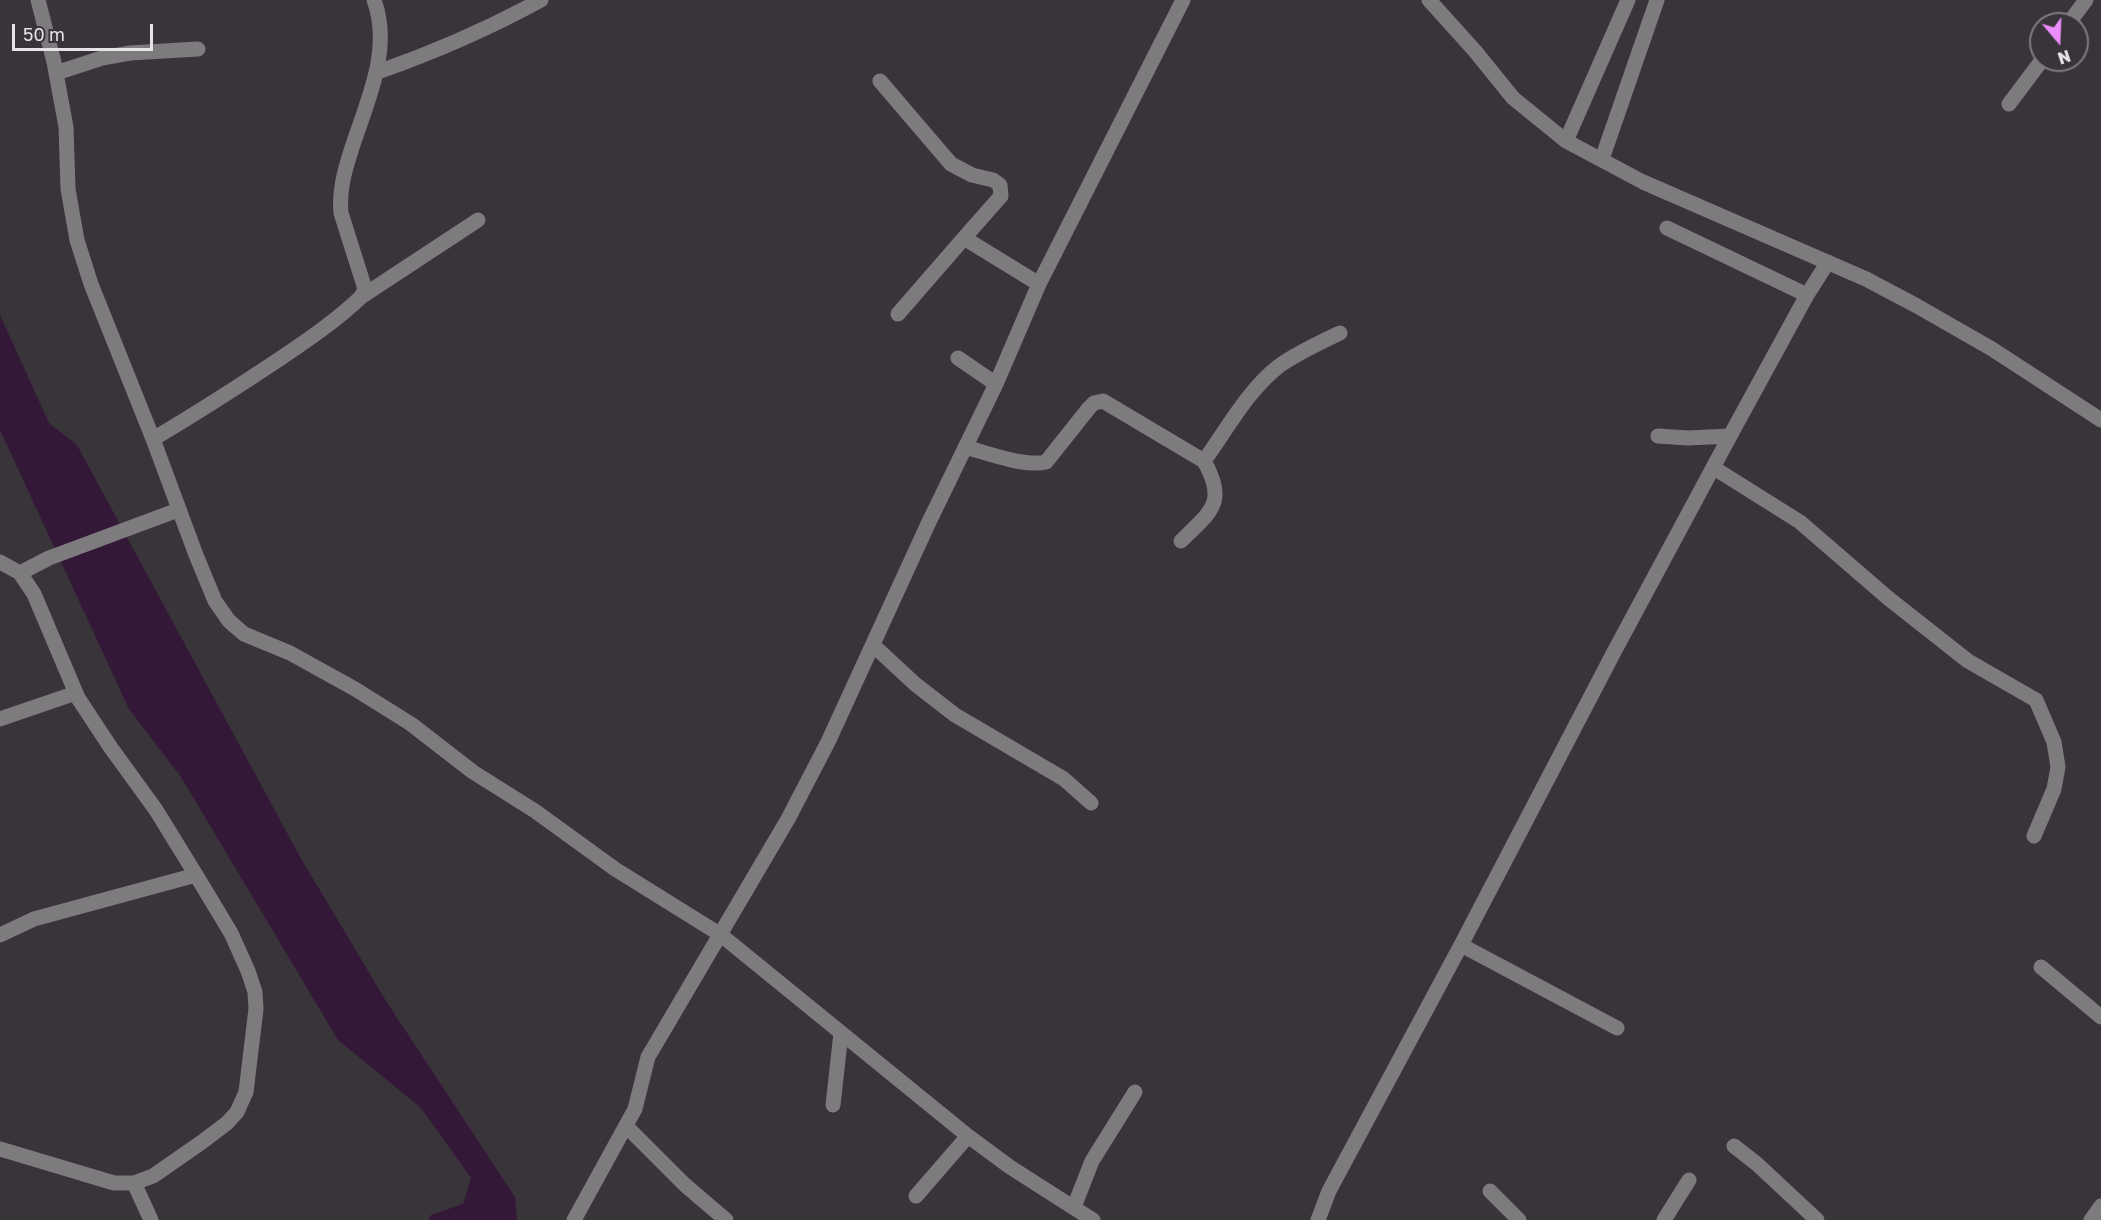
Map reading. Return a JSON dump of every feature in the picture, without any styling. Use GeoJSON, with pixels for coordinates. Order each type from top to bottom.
{"type":"FeatureCollection","features":[{"type":"Feature","properties":{"kind":"street"},"geometry":{"type":"LineString","coordinates":[[38,0],[56,73],[66,127],[68,189],[78,240],[91,284],[215,601],[229,621],[244,634],[290,653],[355,688],[411,724],[473,772],[535,811],[615,869],[721,935],[968,1136],[1010,1167],[1093,1220]]}},
{"type":"Feature","properties":{"kind":"street"},"geometry":{"type":"LineString","coordinates":[[361,297],[365,290],[341,213],[340,201],[344,176],[378,72],[380,28],[374,0]]}},
{"type":"Feature","properties":{"kind":"street"},"geometry":{"type":"LineString","coordinates":[[378,72],[430,54],[474,35],[542,0]]}},
{"type":"Feature","properties":{"kind":"street"},"geometry":{"type":"LineString","coordinates":[[574,1220],[635,1109],[648,1057],[788,819],[828,742],[996,384],[1039,284],[1183,0]]}},
{"type":"Feature","properties":{"kind":"street"},"geometry":{"type":"LineString","coordinates":[[1429,0],[1513,98],[1566,141],[1643,182],[1866,279],[1992,349],[2101,420]]}},
{"type":"Feature","properties":{"kind":"street"},"geometry":{"type":"LineString","coordinates":[[1566,141],[1628,0]]}},
{"type":"Feature","properties":{"kind":"street"},"geometry":{"type":"LineString","coordinates":[[1602,159],[1657,0]]}},
{"type":"Feature","properties":{"kind":"street"},"geometry":{"type":"LineString","coordinates":[[56,73],[102,58],[130,53],[198,49]]}},
{"type":"Feature","properties":{"kind":"street"},"geometry":{"type":"LineString","coordinates":[[2009,104],[2033,72]]}},
{"type":"Feature","properties":{"kind":"street"},"geometry":{"type":"LineString","coordinates":[[880,81],[951,164],[972,175],[993,180],[1000,185],[1001,196],[898,314]]}},
{"type":"Feature","properties":{"kind":"street"},"geometry":{"type":"LineString","coordinates":[[153,439],[217,401],[287,353],[361,297],[478,220]]}},
{"type":"Feature","properties":{"kind":"street"},"geometry":{"type":"LineString","coordinates":[[1666,228],[1807,295]]}},
{"type":"Feature","properties":{"kind":"street"},"geometry":{"type":"LineString","coordinates":[[964,238],[1039,284]]}},
{"type":"Feature","properties":{"kind":"street"},"geometry":{"type":"LineString","coordinates":[[1318,1220],[1329,1191],[1614,652],[1807,295],[1828,262]]}},
{"type":"Feature","properties":{"kind":"street"},"geometry":{"type":"LineString","coordinates":[[1204,461],[1254,391],[1279,367],[1314,345],[1340,333]]}},
{"type":"Feature","properties":{"kind":"street"},"geometry":{"type":"LineString","coordinates":[[958,358],[996,384]]}},
{"type":"Feature","properties":{"kind":"street"},"geometry":{"type":"LineString","coordinates":[[965,447],[1024,462],[1037,464],[1046,462],[1089,408],[1094,403],[1103,401],[1204,461],[1214,478],[1216,495],[1208,514],[1180,541]]}},
{"type":"Feature","properties":{"kind":"street"},"geometry":{"type":"LineString","coordinates":[[1658,436],[1688,438],[1730,436]]}},
{"type":"Feature","properties":{"kind":"street"},"geometry":{"type":"LineString","coordinates":[[1714,468],[1800,522],[1888,598],[1968,661],[2036,700],[2054,741],[2058,767],[2054,789],[2034,837]]}},
{"type":"Feature","properties":{"kind":"street"},"geometry":{"type":"LineString","coordinates":[[20,573],[49,558],[178,510]]}},
{"type":"Feature","properties":{"kind":"street"},"geometry":{"type":"LineString","coordinates":[[0,562],[20,573],[34,594],[76,693],[96,727],[156,810],[231,933],[255,992],[256,1009],[246,1092],[237,1112],[227,1123],[153,1176],[134,1183],[114,1183],[0,1149]]}},
{"type":"Feature","properties":{"kind":"street"},"geometry":{"type":"LineString","coordinates":[[873,645],[915,684],[955,715],[1064,779],[1091,803]]}},
{"type":"Feature","properties":{"kind":"street"},"geometry":{"type":"LineString","coordinates":[[0,719],[76,693]]}},
{"type":"Feature","properties":{"kind":"street"},"geometry":{"type":"LineString","coordinates":[[0,935],[34,919],[196,874]]}},
{"type":"Feature","properties":{"kind":"street"},"geometry":{"type":"LineString","coordinates":[[1461,945],[1617,1028]]}},
{"type":"Feature","properties":{"kind":"street"},"geometry":{"type":"LineString","coordinates":[[2041,967],[2101,1017]]}},
{"type":"Feature","properties":{"kind":"street"},"geometry":{"type":"LineString","coordinates":[[833,1105],[841,1033]]}},
{"type":"Feature","properties":{"kind":"street"},"geometry":{"type":"LineString","coordinates":[[1074,1207],[1092,1161],[1135,1092]]}},
{"type":"Feature","properties":{"kind":"street"},"geometry":{"type":"LineString","coordinates":[[626,1126],[686,1185],[726,1220]]}},
{"type":"Feature","properties":{"kind":"street"},"geometry":{"type":"LineString","coordinates":[[916,1196],[968,1136]]}},
{"type":"Feature","properties":{"kind":"street"},"geometry":{"type":"LineString","coordinates":[[1734,1146],[1757,1164],[1817,1220]]}},
{"type":"Feature","properties":{"kind":"street"},"geometry":{"type":"LineString","coordinates":[[1664,1220],[1689,1180]]}},
{"type":"Feature","properties":{"kind":"street"},"geometry":{"type":"LineString","coordinates":[[134,1183],[151,1220]]}},
{"type":"Feature","properties":{"kind":"street"},"geometry":{"type":"LineString","coordinates":[[1490,1191],[1519,1220]]}},
{"type":"Feature","properties":{"kind":"street"},"geometry":{"type":"LineString","coordinates":[[2091,1220],[2101,1206]]}},
{"type":"Feature","properties":{"kind":"shaded area"},"geometry":{"type":"Polygon","coordinates":[[[0,315],[49,423],[77,445],[299,855],[386,1001],[515,1197],[517,1220],[428,1220],[431,1215],[463,1204],[471,1178],[421,1108],[338,1040],[181,777],[129,709],[0,430],[0,315]]]}}]}
